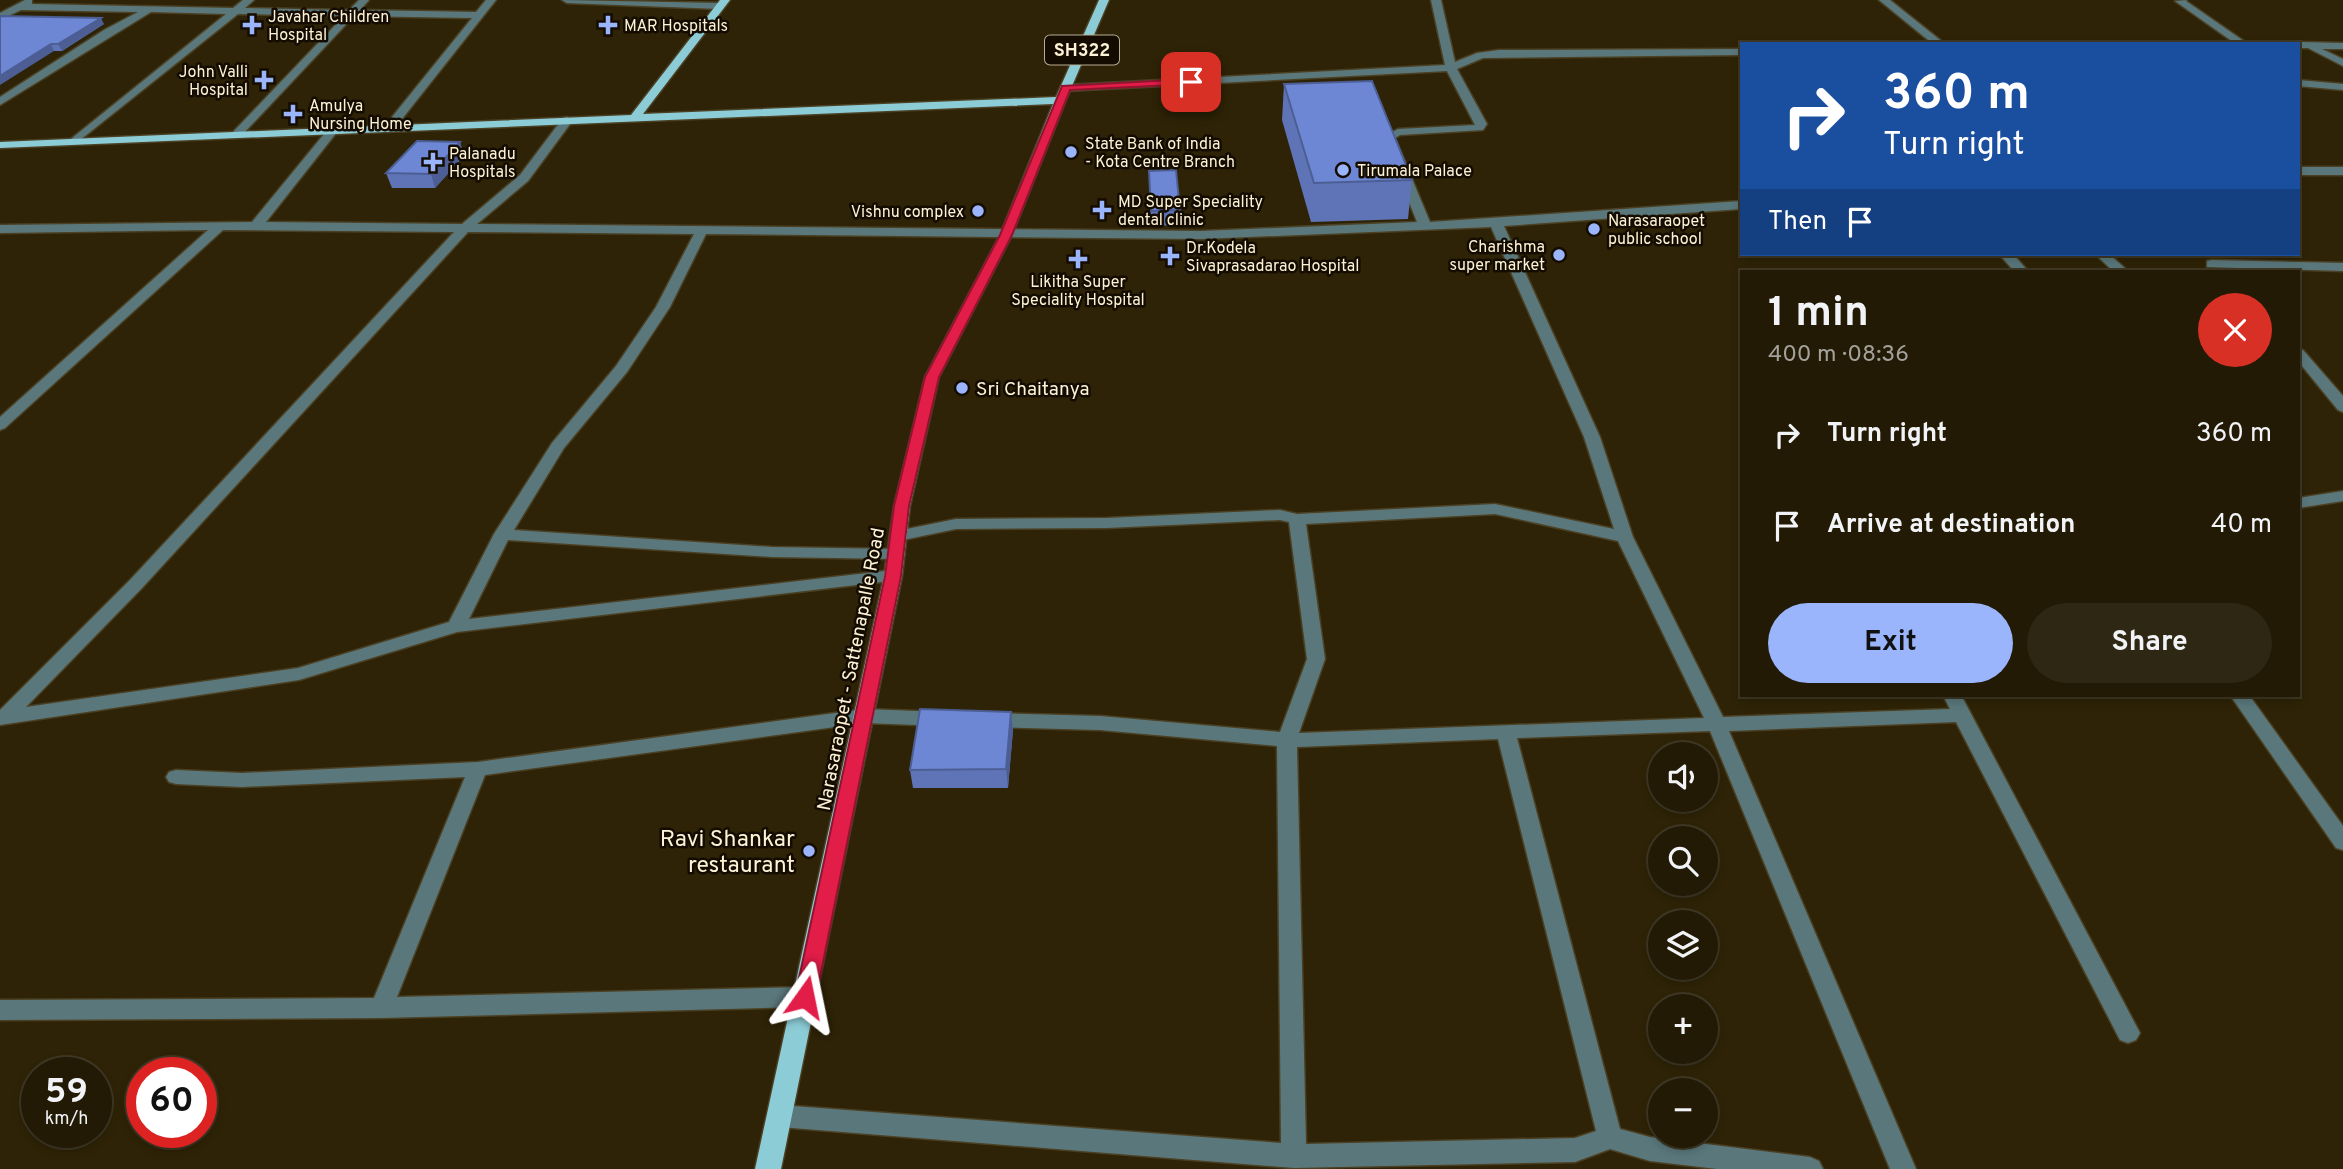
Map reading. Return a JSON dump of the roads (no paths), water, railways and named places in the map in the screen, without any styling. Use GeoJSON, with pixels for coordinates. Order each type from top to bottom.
{"type":"FeatureCollection","features":[{"type":"Feature","properties":{"kind":"main road","name":"Narasaraopet - Sattenapalle Road"},"geometry":{"type":"LineString","coordinates":[[768,1169],[893,576],[902,506],[932,377],[1006,235],[1104,0]]}},
{"type":"Feature","properties":{"kind":"main road"},"geometry":{"type":"LineString","coordinates":[[635,117],[722,3]]}},
{"type":"Feature","properties":{"kind":"main road"},"geometry":{"type":"LineString","coordinates":[[0,145],[635,117],[1063,94]]}},
{"type":"Feature","properties":{"kind":"street"},"geometry":{"type":"LineString","coordinates":[[0,16],[32,0]]}},
{"type":"Feature","properties":{"kind":"street"},"geometry":{"type":"LineString","coordinates":[[0,102],[84,47],[167,0]]}},
{"type":"Feature","properties":{"kind":"street"},"geometry":{"type":"LineString","coordinates":[[75,141],[249,0]]}},
{"type":"Feature","properties":{"kind":"street"},"geometry":{"type":"LineString","coordinates":[[237,134],[364,0]]}},
{"type":"Feature","properties":{"kind":"street"},"geometry":{"type":"LineString","coordinates":[[390,127],[491,0]]}},
{"type":"Feature","properties":{"kind":"street"},"geometry":{"type":"LineString","coordinates":[[567,0],[722,3]]}},
{"type":"Feature","properties":{"kind":"street"},"geometry":{"type":"LineString","coordinates":[[1425,226],[1389,137],[1398,132],[1479,128],[1481,124],[1451,68],[1436,0]]}},
{"type":"Feature","properties":{"kind":"street"},"geometry":{"type":"LineString","coordinates":[[1884,0],[1937,42]]}},
{"type":"Feature","properties":{"kind":"street"},"geometry":{"type":"LineString","coordinates":[[2182,0],[2180,1],[2240,42]]}},
{"type":"Feature","properties":{"kind":"street"},"geometry":{"type":"LineString","coordinates":[[18,7],[477,15]]}},
{"type":"Feature","properties":{"kind":"street"},"geometry":{"type":"LineString","coordinates":[[2302,45],[2343,46]]}},
{"type":"Feature","properties":{"kind":"street"},"geometry":{"type":"LineString","coordinates":[[2302,45],[2343,63]]}},
{"type":"Feature","properties":{"kind":"street"},"geometry":{"type":"LineString","coordinates":[[1063,94],[1451,68],[1481,55],[1499,53],[1740,52]]}},
{"type":"Feature","properties":{"kind":"street"},"geometry":{"type":"LineString","coordinates":[[2300,83],[2343,87]]}},
{"type":"Feature","properties":{"kind":"street"},"geometry":{"type":"LineString","coordinates":[[2,718],[136,584],[464,229],[524,178],[567,120]]}},
{"type":"Feature","properties":{"kind":"street"},"geometry":{"type":"LineString","coordinates":[[256,226],[332,130]]}},
{"type":"Feature","properties":{"kind":"street"},"geometry":{"type":"LineString","coordinates":[[2300,170],[2343,172]]}},
{"type":"Feature","properties":{"kind":"street"},"geometry":{"type":"LineString","coordinates":[[0,229],[256,226],[1201,235],[1496,223],[1740,205]]}},
{"type":"Feature","properties":{"kind":"street"},"geometry":{"type":"LineString","coordinates":[[1496,223],[1592,437],[1625,537],[1717,724],[1903,1169]]}},
{"type":"Feature","properties":{"kind":"street"},"geometry":{"type":"LineString","coordinates":[[0,425],[219,227]]}},
{"type":"Feature","properties":{"kind":"street"},"geometry":{"type":"LineString","coordinates":[[456,626],[502,534],[558,446],[622,369],[663,307],[701,232]]}},
{"type":"Feature","properties":{"kind":"street"},"geometry":{"type":"LineString","coordinates":[[2008,256],[2020,270]]}},
{"type":"Feature","properties":{"kind":"street"},"geometry":{"type":"LineString","coordinates":[[2104,256],[2120,270]]}},
{"type":"Feature","properties":{"kind":"street"},"geometry":{"type":"LineString","coordinates":[[2216,267],[2343,267]]}},
{"type":"Feature","properties":{"kind":"street"},"geometry":{"type":"LineString","coordinates":[[2300,355],[2335,390],[2343,407]]}},
{"type":"Feature","properties":{"kind":"street"},"geometry":{"type":"LineString","coordinates":[[2300,377],[2335,390]]}},
{"type":"Feature","properties":{"kind":"street"},"geometry":{"type":"LineString","coordinates":[[2300,503],[2343,496]]}},
{"type":"Feature","properties":{"kind":"street"},"geometry":{"type":"LineString","coordinates":[[502,534],[772,552],[897,545],[956,523],[1107,523],[1280,515],[1297,519],[1495,509],[1625,537]]}},
{"type":"Feature","properties":{"kind":"street"},"geometry":{"type":"LineString","coordinates":[[1294,1156],[1287,740],[1316,659],[1297,519]]}},
{"type":"Feature","properties":{"kind":"street"},"geometry":{"type":"LineString","coordinates":[[2,718],[299,674],[456,626],[893,576]]}},
{"type":"Feature","properties":{"kind":"street"},"geometry":{"type":"LineString","coordinates":[[1953,697],[2128,1033]]}},
{"type":"Feature","properties":{"kind":"street"},"geometry":{"type":"LineString","coordinates":[[2240,697],[2343,842]]}},
{"type":"Feature","properties":{"kind":"street"},"geometry":{"type":"LineString","coordinates":[[176,777],[242,780],[478,769],[864,716],[1100,723],[1287,740],[1963,715]]}},
{"type":"Feature","properties":{"kind":"street"},"geometry":{"type":"LineString","coordinates":[[1506,732],[1610,1138]]}},
{"type":"Feature","properties":{"kind":"street"},"geometry":{"type":"LineString","coordinates":[[382,1008],[478,769]]}},
{"type":"Feature","properties":{"kind":"street"},"geometry":{"type":"LineString","coordinates":[[0,1010],[382,1008],[805,997]]}},
{"type":"Feature","properties":{"kind":"street"},"geometry":{"type":"LineString","coordinates":[[780,1116],[1294,1156],[1575,1150],[1610,1138],[1650,1149],[1810,1169]]}},
{"type":"Feature","properties":{"kind":"place","name":"Javahar Children Hospital"},"geometry":{"type":"Point","coordinates":[252,25]}},
{"type":"Feature","properties":{"kind":"place","name":"MAR Hospitals"},"geometry":{"type":"Point","coordinates":[608,25]}},
{"type":"Feature","properties":{"kind":"place","name":"John Valli Hospital"},"geometry":{"type":"Point","coordinates":[264,80]}},
{"type":"Feature","properties":{"kind":"place","name":"Amulya Nursing Home"},"geometry":{"type":"Point","coordinates":[293,114]}},
{"type":"Feature","properties":{"kind":"place","name":"State Bank of India - Kota Centre Branch"},"geometry":{"type":"Point","coordinates":[1071,152]}},
{"type":"Feature","properties":{"kind":"place","name":"Palanadu Hospitals"},"geometry":{"type":"Point","coordinates":[433,162]}},
{"type":"Feature","properties":{"kind":"place","name":"Tirumala Palace"},"geometry":{"type":"Point","coordinates":[1343,170]}},
{"type":"Feature","properties":{"kind":"place","name":"MD Super Speciality dental clinic"},"geometry":{"type":"Point","coordinates":[1102,210]}},
{"type":"Feature","properties":{"kind":"place","name":"Vishnu complex"},"geometry":{"type":"Point","coordinates":[978,211]}},
{"type":"Feature","properties":{"kind":"place","name":"Narasaraopet public school"},"geometry":{"type":"Point","coordinates":[1594,229]}},
{"type":"Feature","properties":{"kind":"place","name":"Charishma super market"},"geometry":{"type":"Point","coordinates":[1559,255]}},
{"type":"Feature","properties":{"kind":"place","name":"Dr.Kodela Sivaprasadarao Hospital"},"geometry":{"type":"Point","coordinates":[1170,256]}},
{"type":"Feature","properties":{"kind":"place","name":"Likitha Super Speciality Hospital"},"geometry":{"type":"Point","coordinates":[1078,259]}},
{"type":"Feature","properties":{"kind":"place","name":"Sri Chaitanya"},"geometry":{"type":"Point","coordinates":[962,388]}},
{"type":"Feature","properties":{"kind":"place","name":"Ravi Shankar restaurant"},"geometry":{"type":"Point","coordinates":[809,851]}}]}
